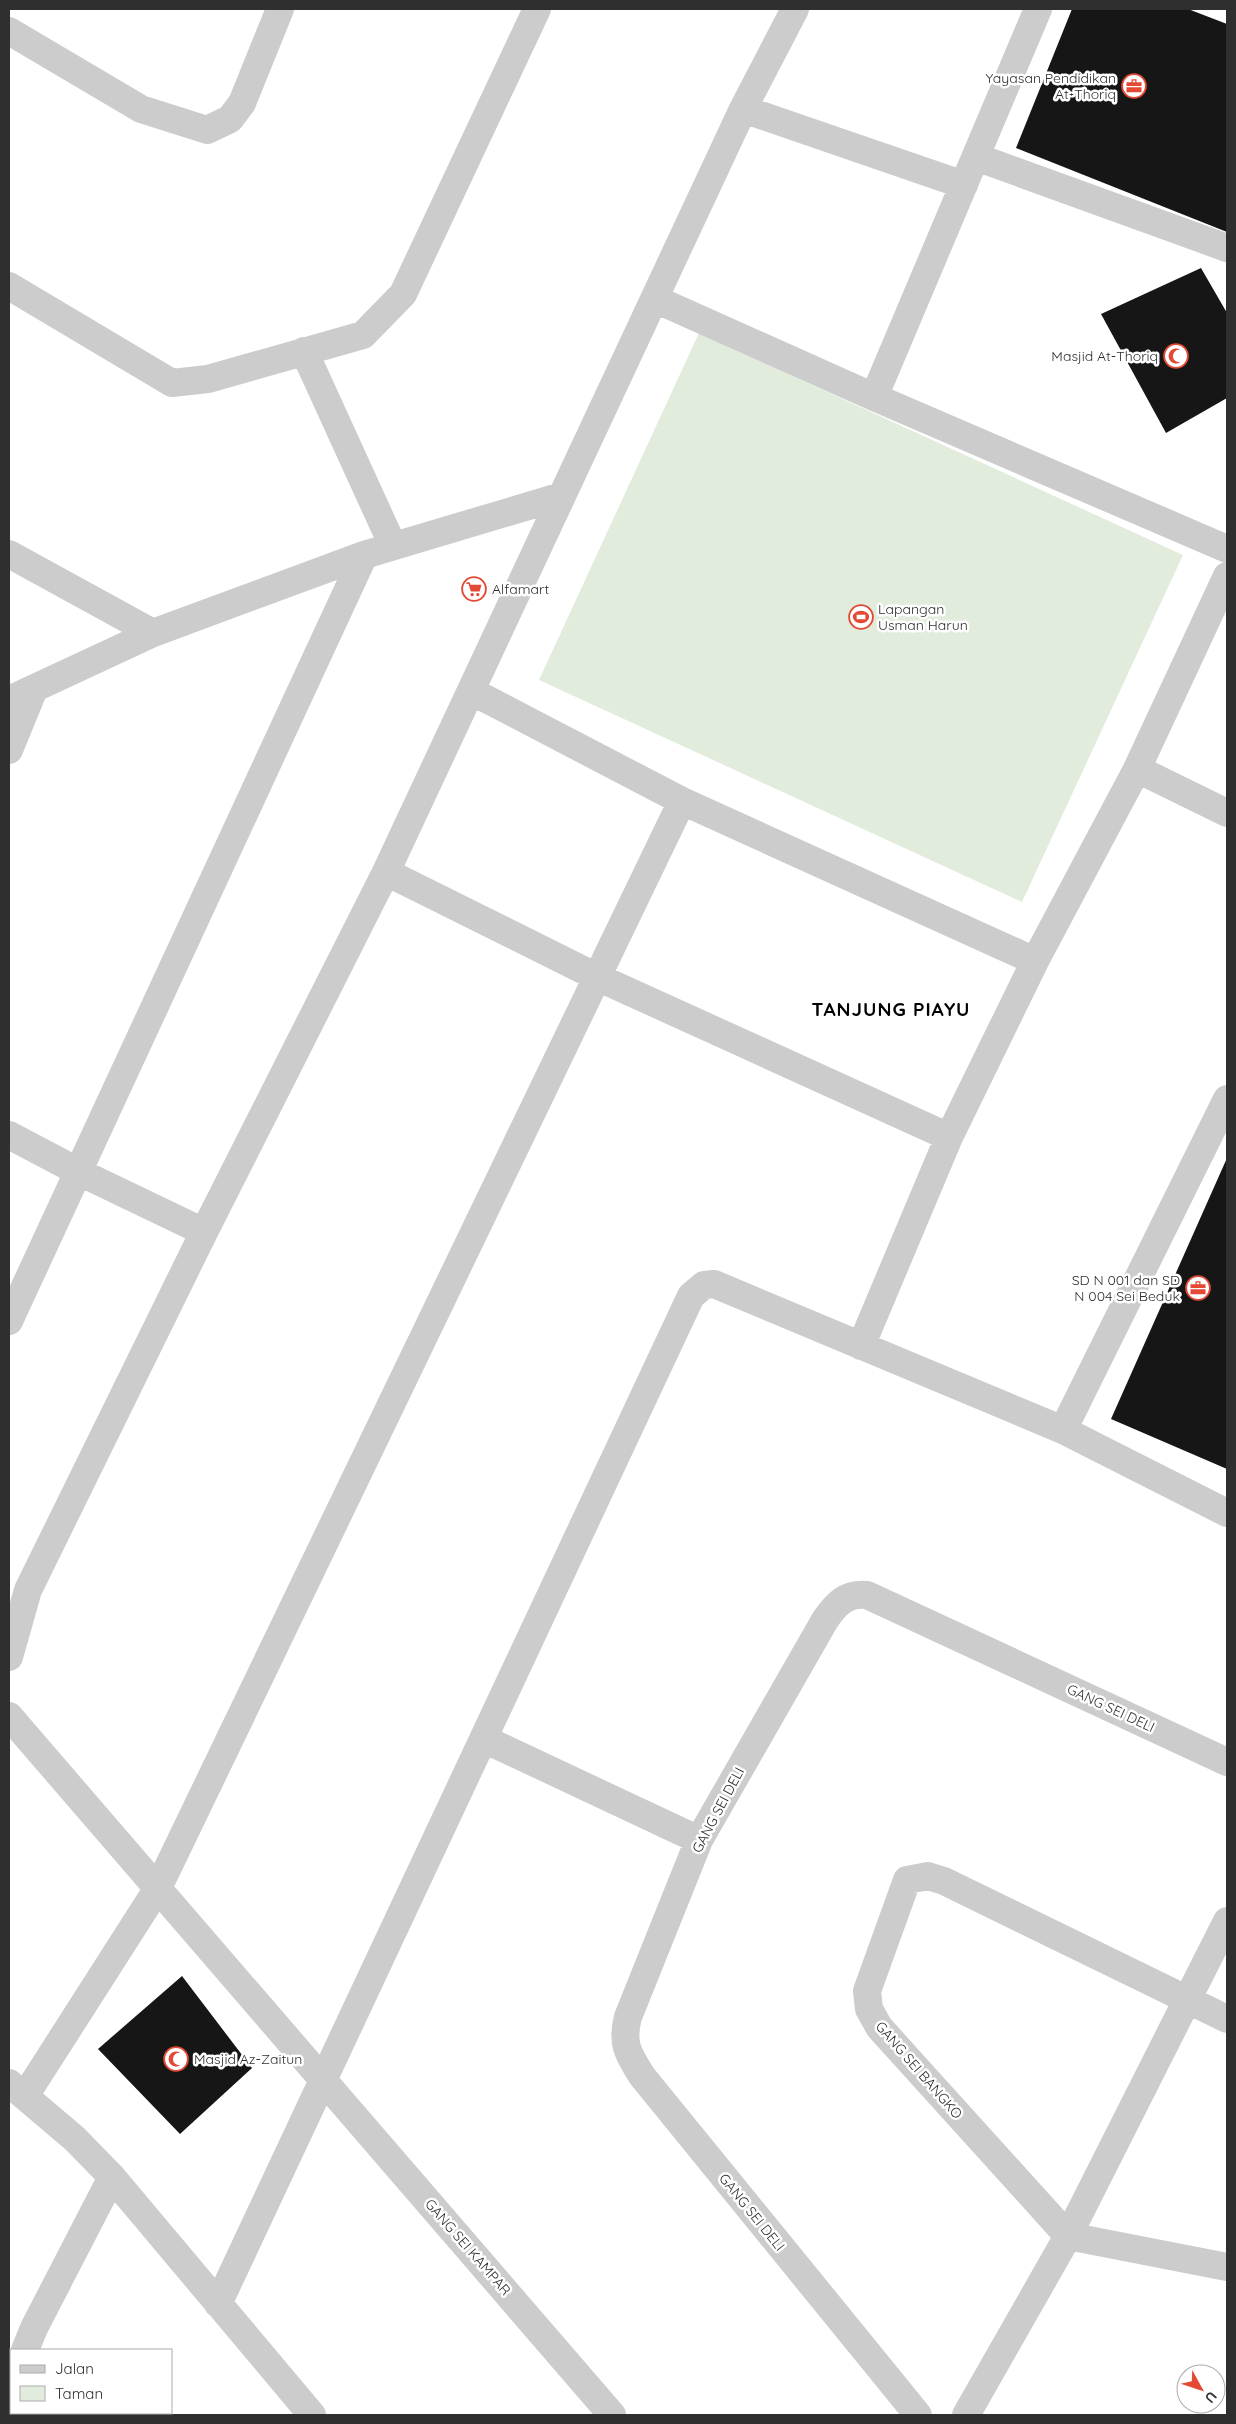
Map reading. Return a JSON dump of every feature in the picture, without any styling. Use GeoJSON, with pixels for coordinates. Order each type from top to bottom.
{"type":"FeatureCollection","features":[{"type":"Feature","properties":{"kind":"street"},"geometry":{"type":"LineString","coordinates":[[9,31],[141,109],[207,130],[230,119],[242,103],[280,9]]}},
{"type":"Feature","properties":{"kind":"street"},"geometry":{"type":"LineString","coordinates":[[9,286],[172,383],[208,380],[363,335],[403,294],[536,9]]}},
{"type":"Feature","properties":{"kind":"street"},"geometry":{"type":"LineString","coordinates":[[9,1657],[18,1589],[204,1232],[386,872],[744,109],[795,9]]}},
{"type":"Feature","properties":{"kind":"street"},"geometry":{"type":"LineString","coordinates":[[874,397],[1038,9]]}},
{"type":"Feature","properties":{"kind":"street"},"geometry":{"type":"LineString","coordinates":[[744,109],[964,185]]}},
{"type":"Feature","properties":{"kind":"street"},"geometry":{"type":"LineString","coordinates":[[976,157],[1227,248]]}},
{"type":"Feature","properties":{"kind":"street"},"geometry":{"type":"LineString","coordinates":[[655,299],[874,397],[1227,549]]}},
{"type":"Feature","properties":{"kind":"street"},"geometry":{"type":"LineString","coordinates":[[304,351],[393,546]]}},
{"type":"Feature","properties":{"kind":"street"},"geometry":{"type":"LineString","coordinates":[[9,700],[153,633],[364,555],[562,496]]}},
{"type":"Feature","properties":{"kind":"street"},"geometry":{"type":"LineString","coordinates":[[9,554],[153,633]]}},
{"type":"Feature","properties":{"kind":"street"},"geometry":{"type":"LineString","coordinates":[[9,1321],[364,555]]}},
{"type":"Feature","properties":{"kind":"street"},"geometry":{"type":"LineString","coordinates":[[861,1346],[949,1137],[1035,961],[1137,769],[1227,576]]}},
{"type":"Feature","properties":{"kind":"street"},"geometry":{"type":"LineString","coordinates":[[9,750],[34,689]]}},
{"type":"Feature","properties":{"kind":"street"},"geometry":{"type":"LineString","coordinates":[[471,692],[682,801],[1035,961]]}},
{"type":"Feature","properties":{"kind":"street"},"geometry":{"type":"LineString","coordinates":[[1137,769],[1227,813]]}},
{"type":"Feature","properties":{"kind":"street"},"geometry":{"type":"LineString","coordinates":[[312,2415],[112,2177],[75,2139],[17,2090],[158,1888],[682,801]]}},
{"type":"Feature","properties":{"kind":"street"},"geometry":{"type":"LineString","coordinates":[[386,872],[597,977],[949,1137]]}},
{"type":"Feature","properties":{"kind":"street"},"geometry":{"type":"LineString","coordinates":[[1063,1430],[1227,1100]]}},
{"type":"Feature","properties":{"kind":"street"},"geometry":{"type":"LineString","coordinates":[[9,1135],[79,1172],[204,1232]]}},
{"type":"Feature","properties":{"kind":"street"},"geometry":{"type":"LineString","coordinates":[[218,2304],[691,1296],[704,1285],[714,1284],[1063,1430],[1227,1514]]}},
{"type":"Feature","properties":{"kind":"street","name":"GANG SEI DELI"},"geometry":{"type":"LineString","coordinates":[[918,2415],[642,2076],[625,2044],[628,2017],[699,1840],[825,1620],[836,1604],[850,1595],[867,1595],[1227,1762]]}},
{"type":"Feature","properties":{"kind":"street","name":"GANG SEI KAMPAR"},"geometry":{"type":"LineString","coordinates":[[9,1716],[324,2078],[612,2415]]}},
{"type":"Feature","properties":{"kind":"street"},"geometry":{"type":"LineString","coordinates":[[484,1739],[699,1840]]}},
{"type":"Feature","properties":{"kind":"street","name":"GANG SEI BANGKO"},"geometry":{"type":"LineString","coordinates":[[1068,2236],[879,2027],[869,2009],[867,1991],[908,1880],[928,1876],[944,1881],[1187,1999]]}},
{"type":"Feature","properties":{"kind":"street"},"geometry":{"type":"LineString","coordinates":[[966,2415],[1068,2236],[1227,1920]]}},
{"type":"Feature","properties":{"kind":"street"},"geometry":{"type":"LineString","coordinates":[[1187,1999],[1227,2019]]}},
{"type":"Feature","properties":{"kind":"street"},"geometry":{"type":"LineString","coordinates":[[25,2349],[34,2328],[112,2177]]}},
{"type":"Feature","properties":{"kind":"street"},"geometry":{"type":"LineString","coordinates":[[1068,2236],[1227,2266]]}},
{"type":"Feature","properties":{"kind":"street"},"geometry":{"type":"LineString","coordinates":[[9,2392],[10,2383]]}},
{"type":"Feature","properties":{"kind":"green space","name":"Lapangan Usman Harun"},"geometry":{"type":"Polygon","coordinates":[[[699,333],[1183,555],[1022,902],[539,680],[699,333]]]}},
{"type":"Feature","properties":{"kind":"building","name":"Yayasan Pendidikan At-Thoriq"},"geometry":{"type":"Polygon","coordinates":[[[1072,9],[1188,9],[1227,24],[1227,232],[1016,148],[1072,9]]]}},
{"type":"Feature","properties":{"kind":"building","name":"Masjid At-Thoriq"},"geometry":{"type":"Polygon","coordinates":[[[1201,268],[1227,313],[1227,398],[1166,433],[1101,314],[1201,268]]]}},
{"type":"Feature","properties":{"kind":"building","name":"SD N 001 dan SD N 004 Sei Beduk"},"geometry":{"type":"Polygon","coordinates":[[[1227,1158],[1227,1469],[1111,1419],[1227,1158]]]}},
{"type":"Feature","properties":{"kind":"building","name":"Masjid Az-Zaitun"},"geometry":{"type":"Polygon","coordinates":[[[182,1976],[252,2068],[180,2134],[98,2049],[182,1976]]]}},
{"type":"Feature","properties":{"kind":"place","name":"Yayasan Pendidikan At-Thoriq"},"geometry":{"type":"Point","coordinates":[1134,86]}},
{"type":"Feature","properties":{"kind":"place","name":"Masjid At-Thoriq"},"geometry":{"type":"Point","coordinates":[1176,356]}},
{"type":"Feature","properties":{"kind":"place","name":"Alfamart"},"geometry":{"type":"Point","coordinates":[474,589]}},
{"type":"Feature","properties":{"kind":"place","name":"Lapangan Usman Harun"},"geometry":{"type":"Point","coordinates":[861,617]}},
{"type":"Feature","properties":{"kind":"place","name":"SD N 001 dan SD N 004 Sei Beduk"},"geometry":{"type":"Point","coordinates":[1198,1288]}},
{"type":"Feature","properties":{"kind":"place","name":"Masjid Az-Zaitun"},"geometry":{"type":"Point","coordinates":[176,2059]}},
{"type":"Feature","properties":{"kind":"district","name":"TANJUNG PIAYU"},"geometry":{"type":"Point","coordinates":[891,1009]}}]}
